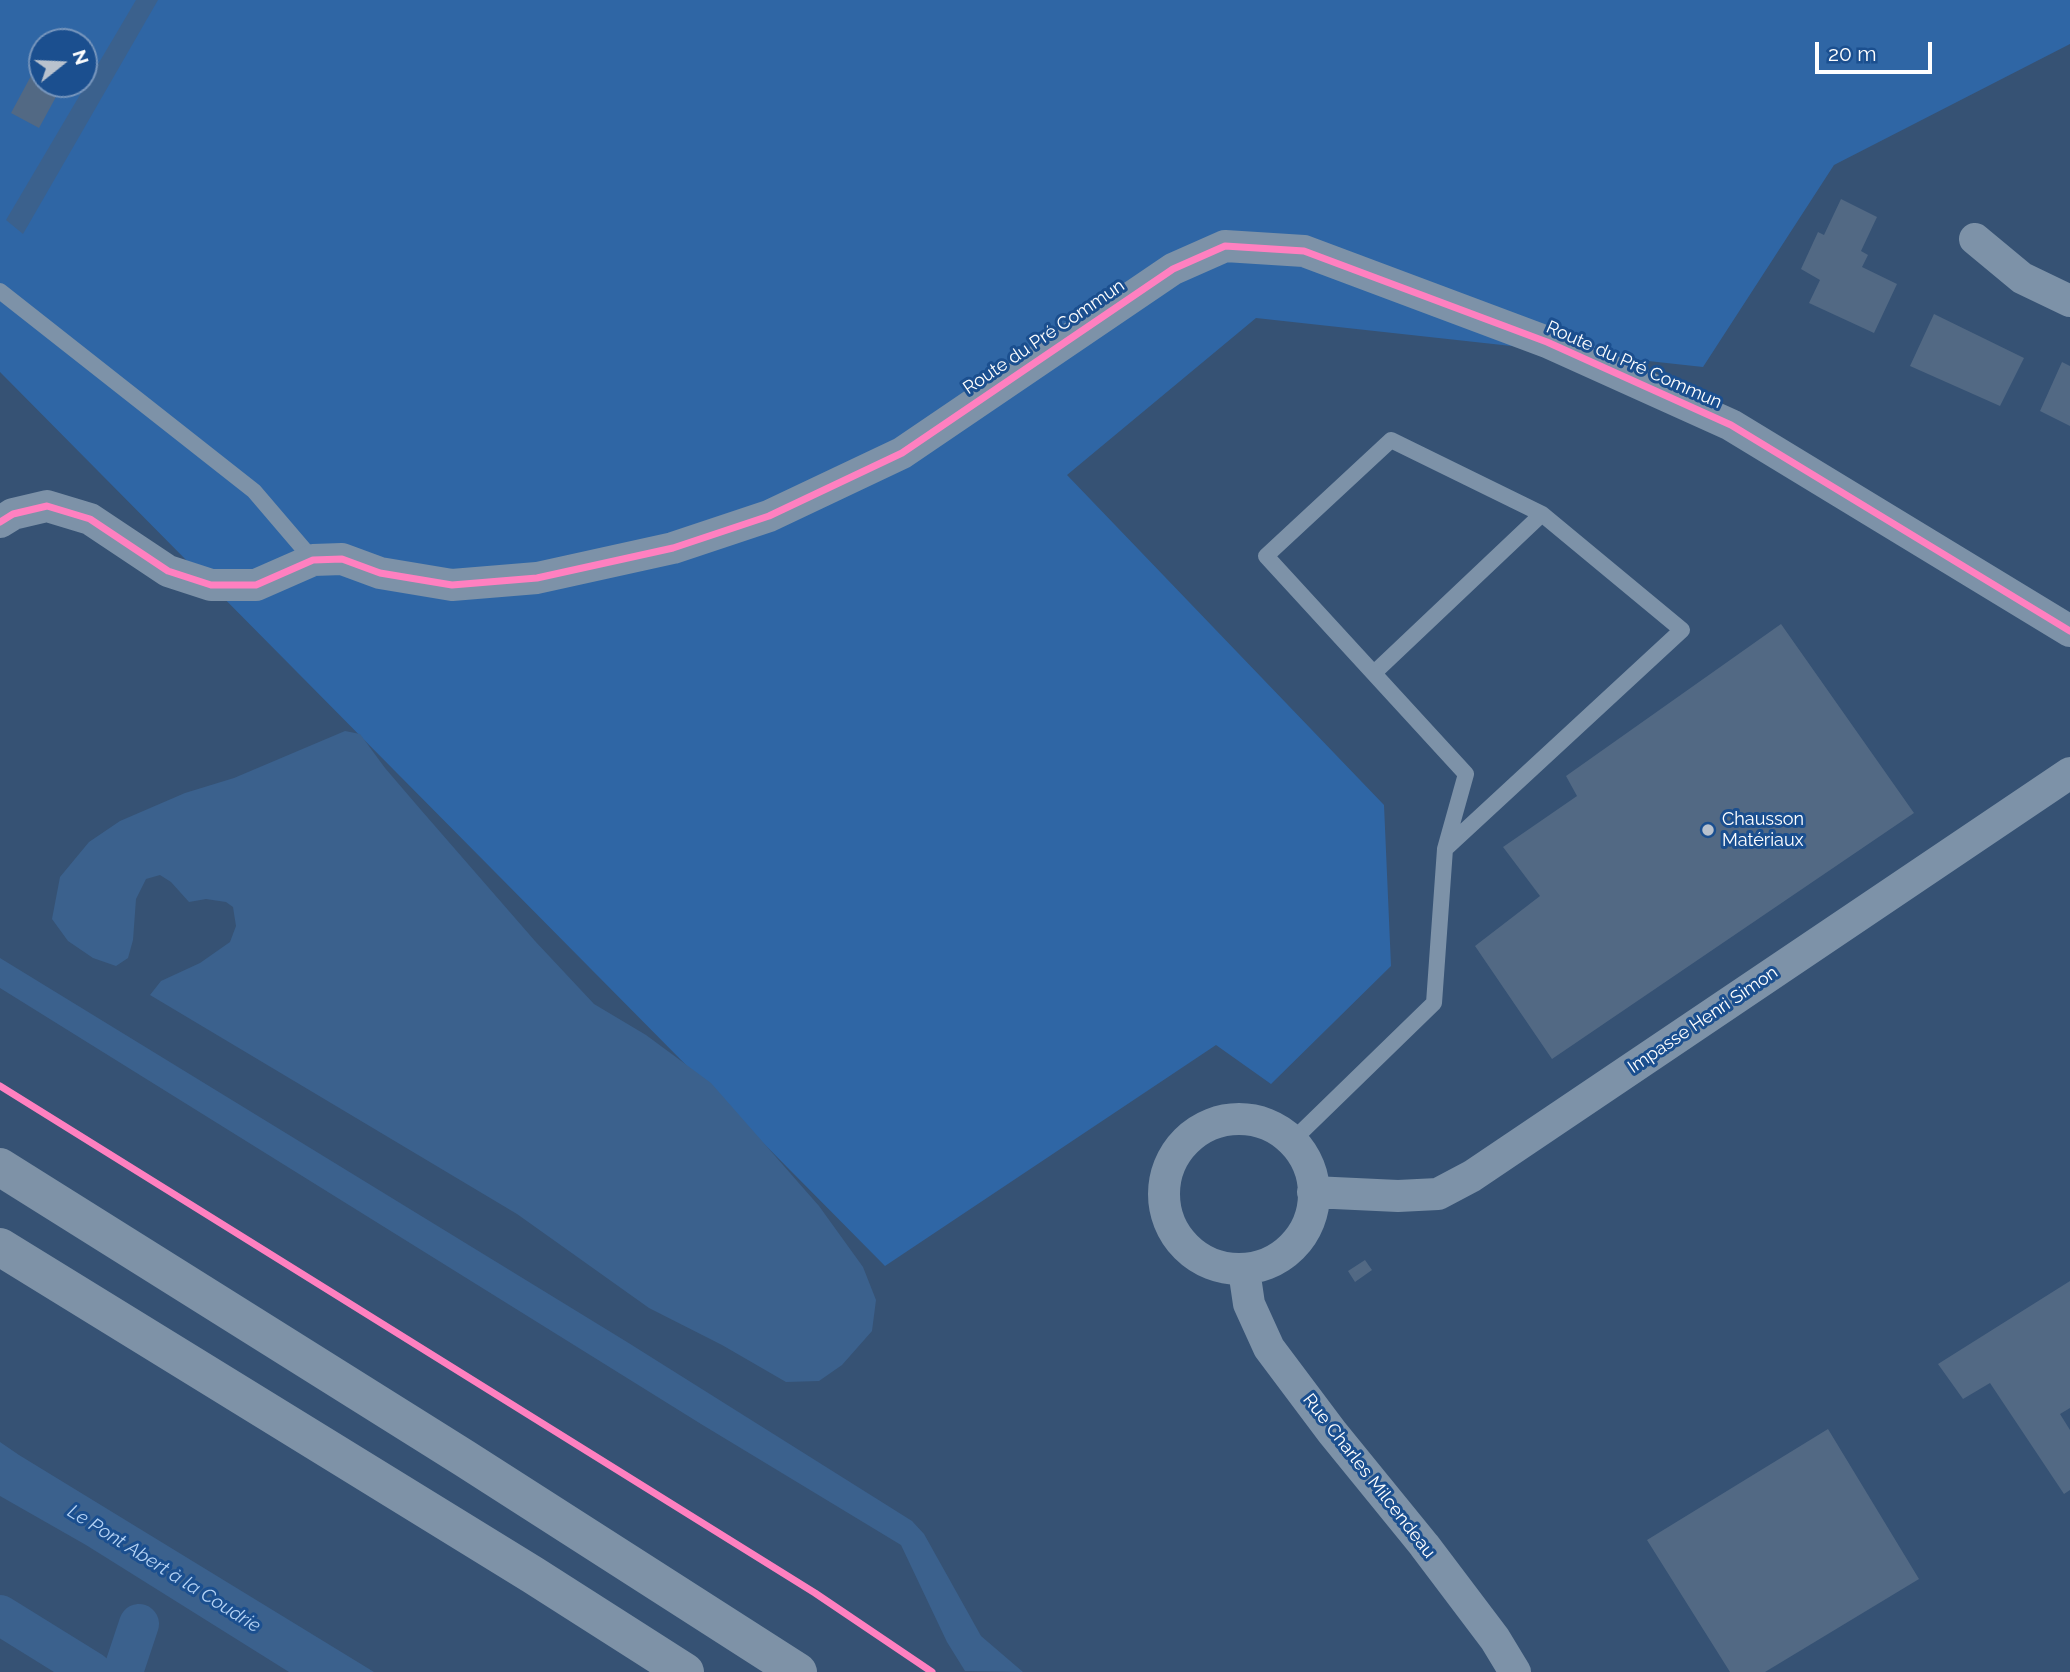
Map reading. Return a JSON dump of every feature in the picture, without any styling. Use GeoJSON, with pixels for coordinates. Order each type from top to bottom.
{"type":"FeatureCollection","features":[{"type":"Feature","properties":{"kind":"highway"},"geometry":{"type":"LineString","coordinates":[[0,1167],[543,1508],[798,1672]]}},
{"type":"Feature","properties":{"kind":"highway"},"geometry":{"type":"LineString","coordinates":[[0,1247],[533,1575],[684,1672]]}},
{"type":"Feature","properties":{"kind":"street"},"geometry":{"type":"LineString","coordinates":[[1975,239],[2022,278],[2070,300]]}},
{"type":"Feature","properties":{"kind":"street","name":"Route du Pré Commun"},"geometry":{"type":"LineString","coordinates":[[0,522],[13,514],[47,506],[90,519],[168,571],[211,585],[256,585],[313,560],[342,559],[380,573],[452,585],[537,578],[673,548],[769,516],[902,453],[1172,269],[1225,246],[1304,251],[1547,342],[1731,425],[2070,631]]}},
{"type":"Feature","properties":{"kind":"street","name":"Impasse Henri Simon"},"geometry":{"type":"LineString","coordinates":[[1312,1192],[1398,1196],[1438,1194],[1472,1176],[2070,773]]}},
{"type":"Feature","properties":{"kind":"street"},"geometry":{"type":"LineString","coordinates":[[1248,1119],[1279,1130],[1301,1152],[1313,1181],[1312,1192],[1312,1213],[1298,1241],[1274,1261],[1244,1270],[1213,1266],[1186,1249],[1169,1223],[1163,1192],[1171,1161],[1190,1136],[1217,1122],[1248,1119]]}},
{"type":"Feature","properties":{"kind":"street","name":"Rue Charles Milcendeau"},"geometry":{"type":"LineString","coordinates":[[1244,1270],[1249,1304],[1269,1348],[1332,1432],[1424,1545],[1494,1639],[1515,1672]]}},
{"type":"Feature","properties":{"kind":"lane"},"geometry":{"type":"LineString","coordinates":[[0,291],[254,491],[313,560]]}},
{"type":"Feature","properties":{"kind":"lane"},"geometry":{"type":"LineString","coordinates":[[1291,1142],[1434,1003],[1445,849],[1466,774],[1266,556],[1391,440],[1542,514],[1682,630],[1445,849]]}},
{"type":"Feature","properties":{"kind":"lane"},"geometry":{"type":"LineString","coordinates":[[1374,674],[1542,514]]}},
{"type":"Feature","properties":{"kind":"shaded area"},"geometry":{"type":"Polygon","coordinates":[[[0,0],[2070,0],[2070,44],[1834,165],[1703,367],[1256,318],[1067,475],[1384,805],[1391,966],[1271,1084],[1216,1045],[885,1266],[0,372],[0,0]]]}},
{"type":"Feature","properties":{"kind":"water"},"geometry":{"type":"Polygon","coordinates":[[[136,0],[158,0],[23,234],[6,220],[78,98],[98,98],[98,64],[136,0]]]}},
{"type":"Feature","properties":{"kind":"water"},"geometry":{"type":"Polygon","coordinates":[[[345,731],[360,734],[421,810],[535,941],[594,1004],[646,1035],[711,1083],[819,1206],[863,1267],[876,1300],[872,1331],[842,1365],[819,1381],[786,1382],[722,1345],[649,1308],[517,1214],[150,995],[161,981],[200,963],[230,942],[236,926],[233,907],[226,902],[206,899],[189,902],[171,882],[160,875],[146,879],[136,899],[133,940],[128,958],[116,966],[93,958],[68,941],[52,919],[60,877],[89,842],[120,821],[185,793],[234,778],[345,731]]]}},
{"type":"Feature","properties":{"kind":"water"},"geometry":{"type":"Polygon","coordinates":[[[0,958],[627,1342],[912,1521],[924,1534],[981,1636],[1023,1672],[965,1671],[947,1642],[901,1545],[701,1424],[0,988],[0,958]]]}},
{"type":"Feature","properties":{"kind":"water","name":"Le Pont Abert à la Coudrie"},"geometry":{"type":"Polygon","coordinates":[[[0,1442],[374,1672],[289,1672],[86,1545],[0,1496],[0,1442]]]}},
{"type":"Feature","properties":{"kind":"building"},"geometry":{"type":"Polygon","coordinates":[[[28,81],[28,98],[55,98],[39,128],[11,113],[28,81]]]}},
{"type":"Feature","properties":{"kind":"building"},"geometry":{"type":"Polygon","coordinates":[[[1841,199],[1877,217],[1861,251],[1868,255],[1862,267],[1897,284],[1874,333],[1809,303],[1820,280],[1801,269],[1818,232],[1824,235],[1841,199]]]}},
{"type":"Feature","properties":{"kind":"building"},"geometry":{"type":"Polygon","coordinates":[[[1934,314],[2024,358],[2000,406],[1910,366],[1934,314]]]}},
{"type":"Feature","properties":{"kind":"building"},"geometry":{"type":"Polygon","coordinates":[[[2062,362],[2070,366],[2070,426],[2040,411],[2062,362]]]}},
{"type":"Feature","properties":{"kind":"building","name":"Chausson Matériaux"},"geometry":{"type":"Polygon","coordinates":[[[1781,624],[1914,813],[1552,1059],[1475,946],[1540,896],[1503,847],[1577,796],[1566,776],[1781,624]]]}},
{"type":"Feature","properties":{"kind":"building"},"geometry":{"type":"Polygon","coordinates":[[[1365,1260],[1372,1270],[1355,1282],[1348,1271],[1365,1260]]]}},
{"type":"Feature","properties":{"kind":"building"},"geometry":{"type":"Polygon","coordinates":[[[2070,1281],[2070,1408],[2060,1414],[2070,1430],[2070,1490],[2064,1494],[1990,1383],[1963,1399],[1938,1364],[2070,1281]]]}},
{"type":"Feature","properties":{"kind":"building"},"geometry":{"type":"Polygon","coordinates":[[[1828,1429],[1919,1579],[1765,1672],[1730,1672],[1647,1540],[1828,1429]]]}},
{"type":"Feature","properties":{"kind":"waterway"},"geometry":{"type":"LineString","coordinates":[[0,1615],[92,1672]]}},
{"type":"Feature","properties":{"kind":"waterway"},"geometry":{"type":"LineString","coordinates":[[123,1672],[139,1624]]}},
{"type":"Feature","properties":{"kind":"cycle path"},"geometry":{"type":"LineString","coordinates":[[0,522],[13,514],[47,506],[90,519],[168,571],[211,585],[256,585],[313,560],[342,559],[380,573],[452,585],[537,578],[673,548],[769,516],[902,453],[1173,269],[1225,246],[1304,251],[1547,342],[1731,425],[2070,631]]}},
{"type":"Feature","properties":{"kind":"cycle path"},"geometry":{"type":"LineString","coordinates":[[0,1086],[815,1593],[932,1672]]}},
{"type":"Feature","properties":{"kind":"place","name":"Chausson Matériaux"},"geometry":{"type":"Point","coordinates":[1708,830]}}]}
